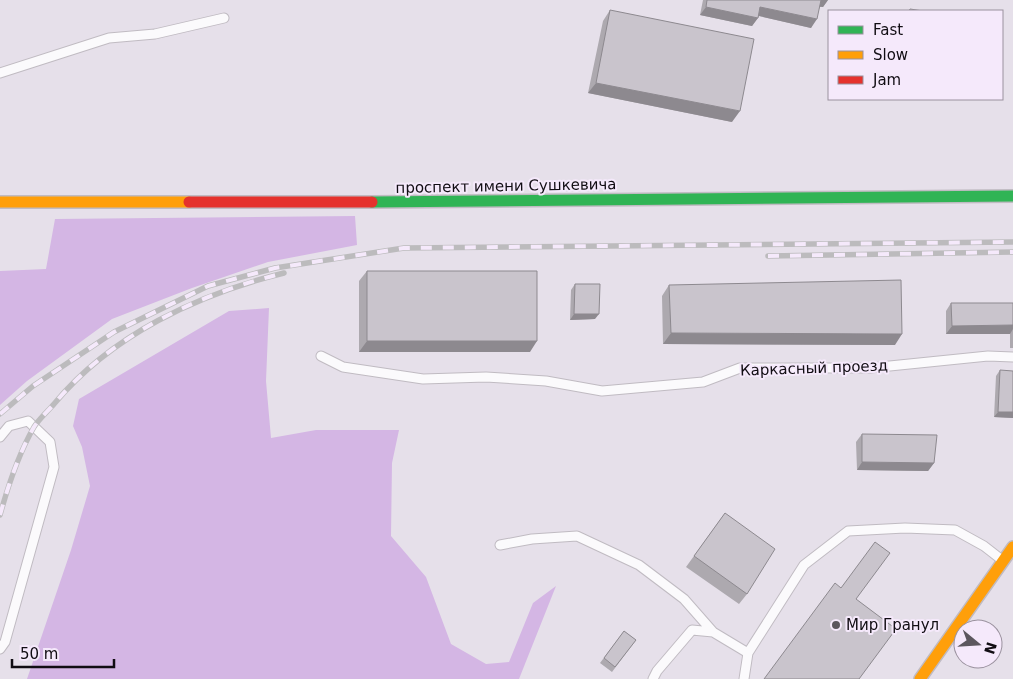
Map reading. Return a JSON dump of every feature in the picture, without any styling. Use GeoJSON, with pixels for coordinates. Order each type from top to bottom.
{"type":"FeatureCollection","features":[{"type":"Feature","properties":{"kind":"street","name":"проспект имени Сушкевича"},"geometry":{"type":"LineString","coordinates":[[0,202],[362,202],[1013,196]]}},
{"type":"Feature","properties":{"kind":"street"},"geometry":{"type":"LineString","coordinates":[[920,679],[1013,547]]}},
{"type":"Feature","properties":{"kind":"lane"},"geometry":{"type":"LineString","coordinates":[[0,73],[109,38],[155,34],[224,18]]}},
{"type":"Feature","properties":{"kind":"lane","name":"Каркасный проезд"},"geometry":{"type":"LineString","coordinates":[[321,356],[343,367],[423,378],[486,377],[536,381],[602,391],[703,382],[740,368],[870,368],[988,356],[1013,357]]}},
{"type":"Feature","properties":{"kind":"lane"},"geometry":{"type":"LineString","coordinates":[[0,437],[9,426],[28,421],[50,442],[54,467],[5,642],[0,649]]}},
{"type":"Feature","properties":{"kind":"lane"},"geometry":{"type":"LineString","coordinates":[[744,679],[748,653],[804,565],[848,531],[905,528],[955,530],[984,546],[1003,561]]}},
{"type":"Feature","properties":{"kind":"lane"},"geometry":{"type":"LineString","coordinates":[[500,545],[532,539],[577,536],[639,565],[684,599],[713,632],[748,653]]}},
{"type":"Feature","properties":{"kind":"lane"},"geometry":{"type":"LineString","coordinates":[[653,679],[657,671],[692,630],[713,632]]}},
{"type":"Feature","properties":{"kind":"shaded area"},"geometry":{"type":"Polygon","coordinates":[[[355,216],[357,245],[268,262],[192,288],[112,319],[27,381],[0,405],[0,271],[46,269],[55,219],[355,216]]]}},
{"type":"Feature","properties":{"kind":"shaded area"},"geometry":{"type":"Polygon","coordinates":[[[269,308],[266,381],[271,438],[316,430],[399,430],[392,463],[391,536],[426,577],[451,644],[486,664],[509,662],[533,603],[556,586],[519,679],[27,679],[71,550],[90,486],[82,447],[73,426],[79,399],[229,311],[269,308]]]}},
{"type":"Feature","properties":{"kind":"building"},"geometry":{"type":"Polygon","coordinates":[[[707,0],[821,0],[817,19],[760,7],[758,18],[706,7],[707,0]]]}},
{"type":"Feature","properties":{"kind":"building"},"geometry":{"type":"Polygon","coordinates":[[[610,10],[754,39],[740,111],[596,83],[610,10]]]}},
{"type":"Feature","properties":{"kind":"building"},"geometry":{"type":"Polygon","coordinates":[[[367,271],[537,271],[537,341],[367,341],[367,271]]]}},
{"type":"Feature","properties":{"kind":"building"},"geometry":{"type":"Polygon","coordinates":[[[901,280],[902,334],[671,333],[669,285],[901,280]]]}},
{"type":"Feature","properties":{"kind":"building"},"geometry":{"type":"Polygon","coordinates":[[[575,284],[600,284],[599,314],[574,314],[575,284]]]}},
{"type":"Feature","properties":{"kind":"building"},"geometry":{"type":"Polygon","coordinates":[[[951,303],[1013,303],[1013,325],[952,326],[951,303]]]}},
{"type":"Feature","properties":{"kind":"building"},"geometry":{"type":"Polygon","coordinates":[[[1000,370],[1013,371],[1013,412],[998,412],[1000,370]]]}},
{"type":"Feature","properties":{"kind":"building"},"geometry":{"type":"Polygon","coordinates":[[[862,434],[937,435],[934,463],[862,462],[862,434]]]}},
{"type":"Feature","properties":{"kind":"building"},"geometry":{"type":"Polygon","coordinates":[[[725,513],[775,549],[747,594],[694,556],[725,513]]]}},
{"type":"Feature","properties":{"kind":"building","name":"Мир Гранул"},"geometry":{"type":"Polygon","coordinates":[[[875,542],[890,553],[856,599],[896,629],[859,679],[764,679],[835,583],[841,588],[875,542]]]}},
{"type":"Feature","properties":{"kind":"building"},"geometry":{"type":"Polygon","coordinates":[[[624,631],[636,640],[615,667],[604,658],[624,631]]]}},
{"type":"Feature","properties":{"kind":"railway"},"geometry":{"type":"LineString","coordinates":[[0,414],[33,386],[114,332],[208,286],[275,268],[404,248],[1013,242]]}},
{"type":"Feature","properties":{"kind":"railway"},"geometry":{"type":"LineString","coordinates":[[768,256],[1013,252]]}},
{"type":"Feature","properties":{"kind":"railway"},"geometry":{"type":"LineString","coordinates":[[0,515],[14,470],[34,427],[77,379],[102,357],[158,320],[188,305],[252,282],[284,273]]}},
{"type":"Feature","properties":{"kind":"traffic: fast"},"geometry":{"type":"LineString","coordinates":[[372,202],[1013,196]]}},
{"type":"Feature","properties":{"kind":"traffic: slow"},"geometry":{"type":"LineString","coordinates":[[0,202],[189,202]]}},
{"type":"Feature","properties":{"kind":"traffic: slow"},"geometry":{"type":"LineString","coordinates":[[920,679],[1013,547]]}},
{"type":"Feature","properties":{"kind":"traffic: jam"},"geometry":{"type":"LineString","coordinates":[[189,202],[372,202]]}},
{"type":"Feature","properties":{"kind":"place","name":"Мир Гранул"},"geometry":{"type":"Point","coordinates":[836,625]}}]}
